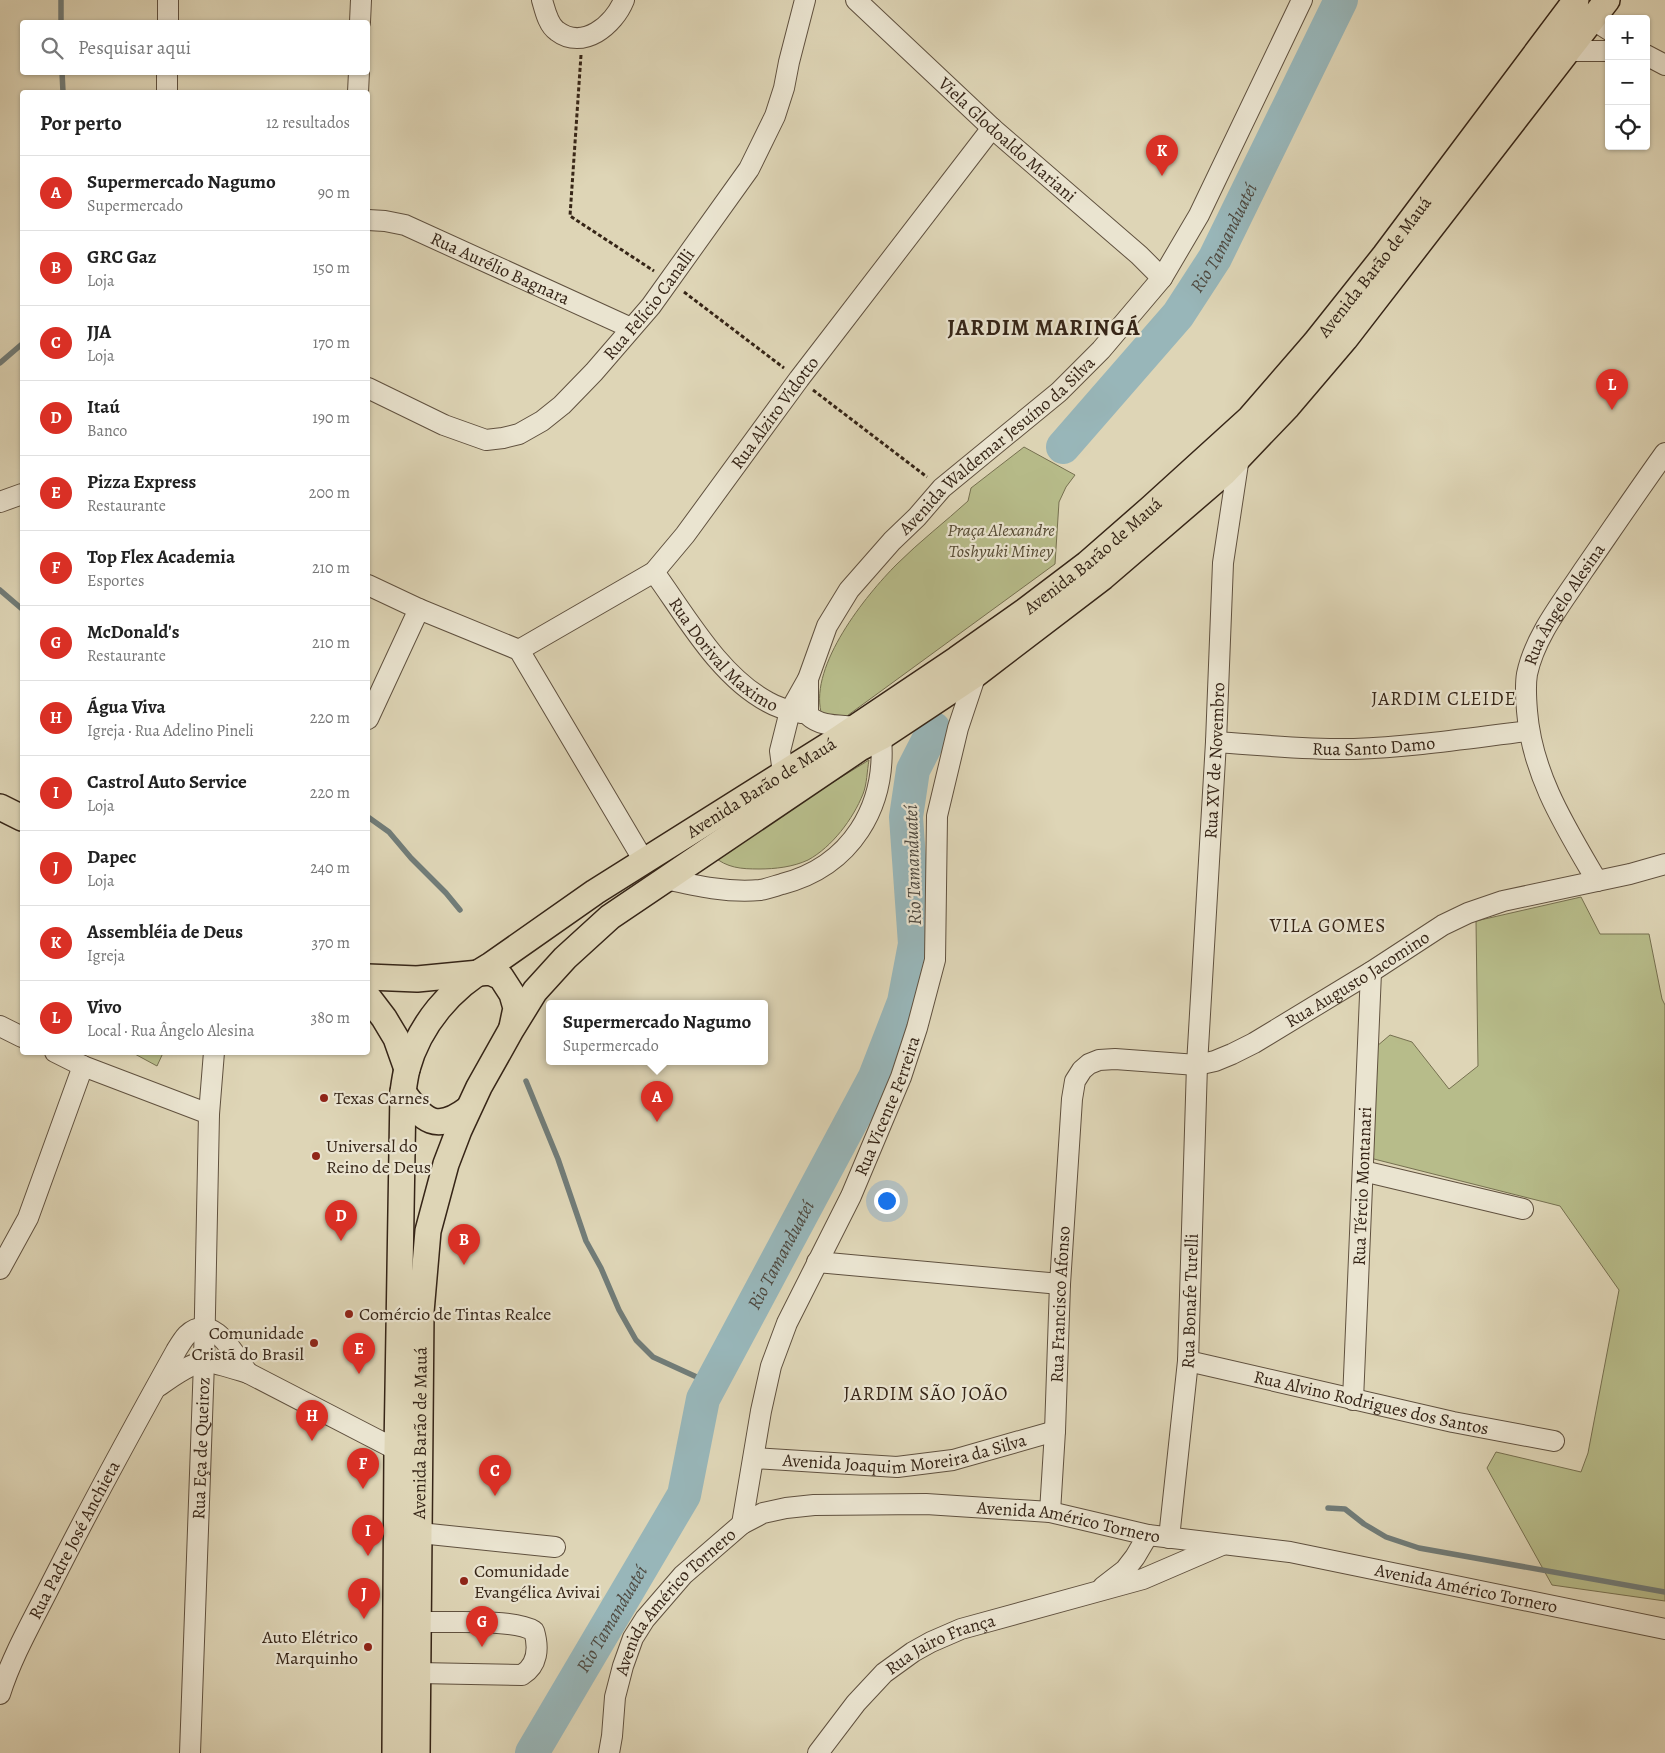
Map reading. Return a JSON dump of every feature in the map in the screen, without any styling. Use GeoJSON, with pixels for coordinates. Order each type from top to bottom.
{"type":"FeatureCollection","features":[{"type":"Feature","properties":{"kind":"main road","name":"Avenida Barão de Mauá"},"geometry":{"type":"LineString","coordinates":[[395,1753],[397,1450],[405,1080],[420,1038],[433,1016],[450,994],[474,974],[490,966],[644,860],[855,727],[1025,611],[1086,564],[1151,508],[1250,418],[1315,344],[1385,255],[1574,3]]}},
{"type":"Feature","properties":{"kind":"main road","name":"Avenida Barão de Mauá"},"geometry":{"type":"LineString","coordinates":[[417,1753],[421,1312],[428,1231],[446,1164],[468,1109],[511,1030],[535,992],[565,958],[610,917],[860,748],[881,737],[976,674],[1103,576],[1224,473],[1288,406],[1345,339],[1569,51],[1603,17]]}},
{"type":"Feature","properties":{"kind":"main road"},"geometry":{"type":"LineString","coordinates":[[0,806],[20,817]]}},
{"type":"Feature","properties":{"kind":"main road"},"geometry":{"type":"LineString","coordinates":[[370,977],[418,979],[490,972],[501,977],[512,994],[516,1008],[511,1030]]}},
{"type":"Feature","properties":{"kind":"main road"},"geometry":{"type":"LineString","coordinates":[[370,1000],[396,1038],[405,1080],[420,1115],[437,1122],[458,1117],[468,1109]]}},
{"type":"Feature","properties":{"kind":"street"},"geometry":{"type":"LineString","coordinates":[[168,0],[168,20]]}},
{"type":"Feature","properties":{"kind":"street"},"geometry":{"type":"LineString","coordinates":[[360,0],[360,20]]}},
{"type":"Feature","properties":{"kind":"street"},"geometry":{"type":"LineString","coordinates":[[542,0],[549,20],[556,30],[568,37],[582,39],[597,33],[611,19],[624,0]]}},
{"type":"Feature","properties":{"kind":"street","name":"Rua Felício Canalli"},"geometry":{"type":"LineString","coordinates":[[370,389],[466,434],[486,440],[519,434],[542,421],[562,405],[594,372],[651,306],[749,169],[775,116],[784,88],[805,0]]}},
{"type":"Feature","properties":{"kind":"street","name":"Viela Glodoaldo Mariani"},"geometry":{"type":"LineString","coordinates":[[856,0],[992,128],[1139,255],[1162,278]]}},
{"type":"Feature","properties":{"kind":"street","name":"Avenida Waldemar Jesuíno da Silva"},"geometry":{"type":"LineString","coordinates":[[783,773],[780,751],[799,713],[808,679],[827,626],[849,590],[942,488],[1059,392],[1101,350],[1162,278],[1199,215],[1302,0]]}},
{"type":"Feature","properties":{"kind":"street"},"geometry":{"type":"LineString","coordinates":[[1574,3],[1603,17]]}},
{"type":"Feature","properties":{"kind":"street"},"geometry":{"type":"LineString","coordinates":[[1569,51],[1605,51]]}},
{"type":"Feature","properties":{"kind":"street"},"geometry":{"type":"LineString","coordinates":[[167,75],[167,90]]}},
{"type":"Feature","properties":{"kind":"street"},"geometry":{"type":"LineString","coordinates":[[358,90],[359,75]]}},
{"type":"Feature","properties":{"kind":"street","name":"Rua Alziro Vidotto"},"geometry":{"type":"LineString","coordinates":[[518,650],[654,572],[685,535],[799,379],[992,128]]}},
{"type":"Feature","properties":{"kind":"street","name":"Rua Aurélio Bagnara"},"geometry":{"type":"LineString","coordinates":[[370,220],[405,225],[631,328]]}},
{"type":"Feature","properties":{"kind":"street","name":"Rua Ângelo Alesina"},"geometry":{"type":"LineString","coordinates":[[1597,881],[1558,814],[1539,771],[1528,731],[1525,694],[1527,674],[1536,646],[1565,598],[1665,453]]}},
{"type":"Feature","properties":{"kind":"street","name":"Rua XV de Novembro"},"geometry":{"type":"LineString","coordinates":[[1198,1065],[1216,742],[1223,563],[1239,457]]}},
{"type":"Feature","properties":{"kind":"street"},"geometry":{"type":"LineString","coordinates":[[0,502],[20,495]]}},
{"type":"Feature","properties":{"kind":"street","name":"Rua Dorival Maximo"},"geometry":{"type":"LineString","coordinates":[[654,572],[709,650],[741,684],[768,703],[799,713],[819,723],[870,730],[881,737]]}},
{"type":"Feature","properties":{"kind":"street"},"geometry":{"type":"LineString","coordinates":[[370,586],[419,609],[518,650],[644,860]]}},
{"type":"Feature","properties":{"kind":"street"},"geometry":{"type":"LineString","coordinates":[[370,716],[419,609]]}},
{"type":"Feature","properties":{"kind":"street","name":"Rua Vicente Ferreira"},"geometry":{"type":"LineString","coordinates":[[742,1524],[761,1411],[771,1366],[787,1323],[851,1196],[901,1077],[931,978],[935,960],[937,816],[958,728],[976,674]]}},
{"type":"Feature","properties":{"kind":"street","name":"Rua Santo Damo"},"geometry":{"type":"LineString","coordinates":[[1216,742],[1352,749],[1402,746],[1528,731]]}},
{"type":"Feature","properties":{"kind":"street"},"geometry":{"type":"LineString","coordinates":[[666,879],[728,891],[761,890],[800,880],[839,855],[858,834],[871,809],[882,767],[881,737]]}},
{"type":"Feature","properties":{"kind":"street","name":"Rua Augusto Jacomino"},"geometry":{"type":"LineString","coordinates":[[1072,1099],[1075,1081],[1082,1070],[1089,1064],[1099,1060],[1114,1059],[1198,1065],[1215,1061],[1254,1043],[1371,972],[1443,925],[1468,913],[1503,901],[1630,874],[1665,864]]}},
{"type":"Feature","properties":{"kind":"street","name":"Rua Tércio Montanari"},"geometry":{"type":"LineString","coordinates":[[1353,1400],[1371,972]]}},
{"type":"Feature","properties":{"kind":"street"},"geometry":{"type":"LineString","coordinates":[[0,1026],[20,1036]]}},
{"type":"Feature","properties":{"kind":"street"},"geometry":{"type":"LineString","coordinates":[[61,1055],[83,1066],[209,1114]]}},
{"type":"Feature","properties":{"kind":"street","name":"Rua Eça de Queiroz"},"geometry":{"type":"LineString","coordinates":[[190,1753],[204,1362],[209,1114],[214,1055]]}},
{"type":"Feature","properties":{"kind":"street","name":"Rua Bonafe Turelli"},"geometry":{"type":"LineString","coordinates":[[1169,1538],[1188,1361],[1198,1065]]}},
{"type":"Feature","properties":{"kind":"street"},"geometry":{"type":"LineString","coordinates":[[0,1269],[28,1218],[83,1066]]}},
{"type":"Feature","properties":{"kind":"street","name":"Rua Francisco Afonso"},"geometry":{"type":"LineString","coordinates":[[1050,1512],[1060,1284],[1072,1099]]}},
{"type":"Feature","properties":{"kind":"street"},"geometry":{"type":"LineString","coordinates":[[1363,1171],[1523,1209]]}},
{"type":"Feature","properties":{"kind":"street"},"geometry":{"type":"LineString","coordinates":[[817,1262],[1060,1284]]}},
{"type":"Feature","properties":{"kind":"street"},"geometry":{"type":"LineString","coordinates":[[204,1327],[220,1334],[248,1373]]}},
{"type":"Feature","properties":{"kind":"street","name":"Rua Padre José Anchieta"},"geometry":{"type":"LineString","coordinates":[[0,1694],[4,1680],[20,1646],[71,1544],[155,1388],[187,1335],[194,1330],[204,1327]]}},
{"type":"Feature","properties":{"kind":"street","name":"Rua Alvino Rodrigues dos Santos"},"geometry":{"type":"LineString","coordinates":[[1188,1361],[1453,1422],[1554,1441]]}},
{"type":"Feature","properties":{"kind":"street"},"geometry":{"type":"LineString","coordinates":[[204,1362],[248,1373],[397,1450]]}},
{"type":"Feature","properties":{"kind":"street","name":"Rua Padre José Anchieta"},"geometry":{"type":"LineString","coordinates":[[155,1388],[178,1372],[204,1362]]}},
{"type":"Feature","properties":{"kind":"street","name":"Avenida Joaquim Moreira da Silva"},"geometry":{"type":"LineString","coordinates":[[754,1458],[897,1467],[953,1460],[1055,1431]]}},
{"type":"Feature","properties":{"kind":"street","name":"Avenida Américo Tornero"},"geometry":{"type":"LineString","coordinates":[[609,1753],[615,1698],[623,1666],[633,1638],[645,1619],[683,1574],[742,1524],[763,1513],[786,1508],[814,1505],[926,1504],[1050,1512],[1148,1535],[1290,1552],[1665,1630]]}},
{"type":"Feature","properties":{"kind":"street"},"geometry":{"type":"LineString","coordinates":[[420,1533],[555,1547]]}},
{"type":"Feature","properties":{"kind":"street","name":"Rua Jairo França"},"geometry":{"type":"LineString","coordinates":[[1098,1591],[1125,1570],[1136,1557],[1148,1535]]}},
{"type":"Feature","properties":{"kind":"street","name":"Rua Jairo França"},"geometry":{"type":"LineString","coordinates":[[818,1753],[856,1703],[884,1673],[913,1652],[931,1642],[961,1630],[1143,1579],[1223,1544]]}},
{"type":"Feature","properties":{"kind":"street"},"geometry":{"type":"LineString","coordinates":[[418,1622],[509,1624],[534,1631],[538,1643],[531,1670],[522,1675],[418,1673]]}},
{"type":"Feature","properties":{"kind":"path"},"geometry":{"type":"LineString","coordinates":[[582,39],[570,216],[669,281],[942,488]]}},
{"type":"Feature","properties":{"kind":"green space","name":"Praça Alexandre Toshyuki Miney"},"geometry":{"type":"Polygon","coordinates":[[[1024,447],[1075,475],[1066,487],[1059,502],[1055,564],[840,721],[821,712],[820,693],[824,674],[832,653],[856,612],[905,556],[968,501],[971,488],[1024,447]]]}},
{"type":"Feature","properties":{"kind":"green space"},"geometry":{"type":"Polygon","coordinates":[[[869,760],[864,790],[854,813],[841,832],[825,848],[808,860],[784,867],[752,869],[729,865],[713,856],[869,760]]]}},
{"type":"Feature","properties":{"kind":"green space"},"geometry":{"type":"Polygon","coordinates":[[[1581,897],[1600,934],[1649,934],[1662,999],[1665,1005],[1665,1601],[1552,1585],[1487,1468],[1496,1452],[1581,1472],[1588,1453],[1619,1290],[1560,1206],[1370,1158],[1370,1052],[1390,1035],[1412,1042],[1449,1089],[1478,1066],[1476,921],[1581,897]]]}},
{"type":"Feature","properties":{"kind":"green space"},"geometry":{"type":"Polygon","coordinates":[[[137,1055],[162,1055],[157,1066],[137,1055]]]}},
{"type":"Feature","properties":{"kind":"waterway"},"geometry":{"type":"LineString","coordinates":[[61,0],[61,20]]}},
{"type":"Feature","properties":{"kind":"waterway","name":"Rio Tamanduateí"},"geometry":{"type":"LineString","coordinates":[[1063,447],[1178,315],[1215,258],[1341,0]]}},
{"type":"Feature","properties":{"kind":"waterway"},"geometry":{"type":"LineString","coordinates":[[62,75],[63,90]]}},
{"type":"Feature","properties":{"kind":"waterway"},"geometry":{"type":"LineString","coordinates":[[0,363],[20,346]]}},
{"type":"Feature","properties":{"kind":"waterway"},"geometry":{"type":"LineString","coordinates":[[0,590],[20,607]]}},
{"type":"Feature","properties":{"kind":"waterway","name":"Rio Tamanduateí"},"geometry":{"type":"LineString","coordinates":[[532,1753],[684,1495],[703,1399],[875,1077],[904,1002],[915,944],[906,817],[913,770],[934,729]]}},
{"type":"Feature","properties":{"kind":"waterway"},"geometry":{"type":"LineString","coordinates":[[370,818],[389,832],[460,910]]}},
{"type":"Feature","properties":{"kind":"waterway"},"geometry":{"type":"LineString","coordinates":[[526,1081],[558,1159],[586,1241],[601,1268],[619,1310],[636,1340],[653,1357],[712,1384]]}},
{"type":"Feature","properties":{"kind":"waterway"},"geometry":{"type":"LineString","coordinates":[[1328,1508],[1345,1509],[1364,1524],[1386,1537],[1419,1548],[1665,1592]]}},
{"type":"Feature","properties":{"kind":"place","name":"Assembléia de Deus"},"geometry":{"type":"Point","coordinates":[1162,176]}},
{"type":"Feature","properties":{"kind":"place","name":"Vivo"},"geometry":{"type":"Point","coordinates":[1612,410]}},
{"type":"Feature","properties":{"kind":"place","name":"Texas Carnes"},"geometry":{"type":"Point","coordinates":[324,1098]}},
{"type":"Feature","properties":{"kind":"place","name":"Supermercado Nagumo"},"geometry":{"type":"Point","coordinates":[657,1122]}},
{"type":"Feature","properties":{"kind":"place","name":"Universal do Reino de Deus"},"geometry":{"type":"Point","coordinates":[316,1156]}},
{"type":"Feature","properties":{"kind":"place","name":"Itaú"},"geometry":{"type":"Point","coordinates":[341,1241]}},
{"type":"Feature","properties":{"kind":"place","name":"GRC Gaz"},"geometry":{"type":"Point","coordinates":[464,1265]}},
{"type":"Feature","properties":{"kind":"place","name":"Comércio de Tintas Realce"},"geometry":{"type":"Point","coordinates":[349,1314]}},
{"type":"Feature","properties":{"kind":"place","name":"Comunidade Cristã do Brasil"},"geometry":{"type":"Point","coordinates":[314,1343]}},
{"type":"Feature","properties":{"kind":"place","name":"Pizza Express"},"geometry":{"type":"Point","coordinates":[359,1374]}},
{"type":"Feature","properties":{"kind":"place","name":"Água Viva"},"geometry":{"type":"Point","coordinates":[312,1441]}},
{"type":"Feature","properties":{"kind":"place","name":"Top Flex Academia"},"geometry":{"type":"Point","coordinates":[363,1489]}},
{"type":"Feature","properties":{"kind":"place","name":"JJA"},"geometry":{"type":"Point","coordinates":[495,1496]}},
{"type":"Feature","properties":{"kind":"place","name":"Castrol Auto Service"},"geometry":{"type":"Point","coordinates":[368,1556]}},
{"type":"Feature","properties":{"kind":"place","name":"Comunidade Evangélica Avivai"},"geometry":{"type":"Point","coordinates":[464,1581]}},
{"type":"Feature","properties":{"kind":"place","name":"Dapec"},"geometry":{"type":"Point","coordinates":[364,1619]}},
{"type":"Feature","properties":{"kind":"place","name":"Auto Elétrico Marquinho"},"geometry":{"type":"Point","coordinates":[368,1647]}},
{"type":"Feature","properties":{"kind":"place","name":"McDonald's"},"geometry":{"type":"Point","coordinates":[482,1647]}},
{"type":"Feature","properties":{"kind":"district","name":"JARDIM MARINGÁ"},"geometry":{"type":"Point","coordinates":[1044,327]}},
{"type":"Feature","properties":{"kind":"district","name":"JARDIM CLEIDE"},"geometry":{"type":"Point","coordinates":[1444,698]}},
{"type":"Feature","properties":{"kind":"district","name":"VILA GOMES"},"geometry":{"type":"Point","coordinates":[1328,925]}},
{"type":"Feature","properties":{"kind":"district","name":"JARDIM SÃO JOÃO"},"geometry":{"type":"Point","coordinates":[926,1393]}}]}
